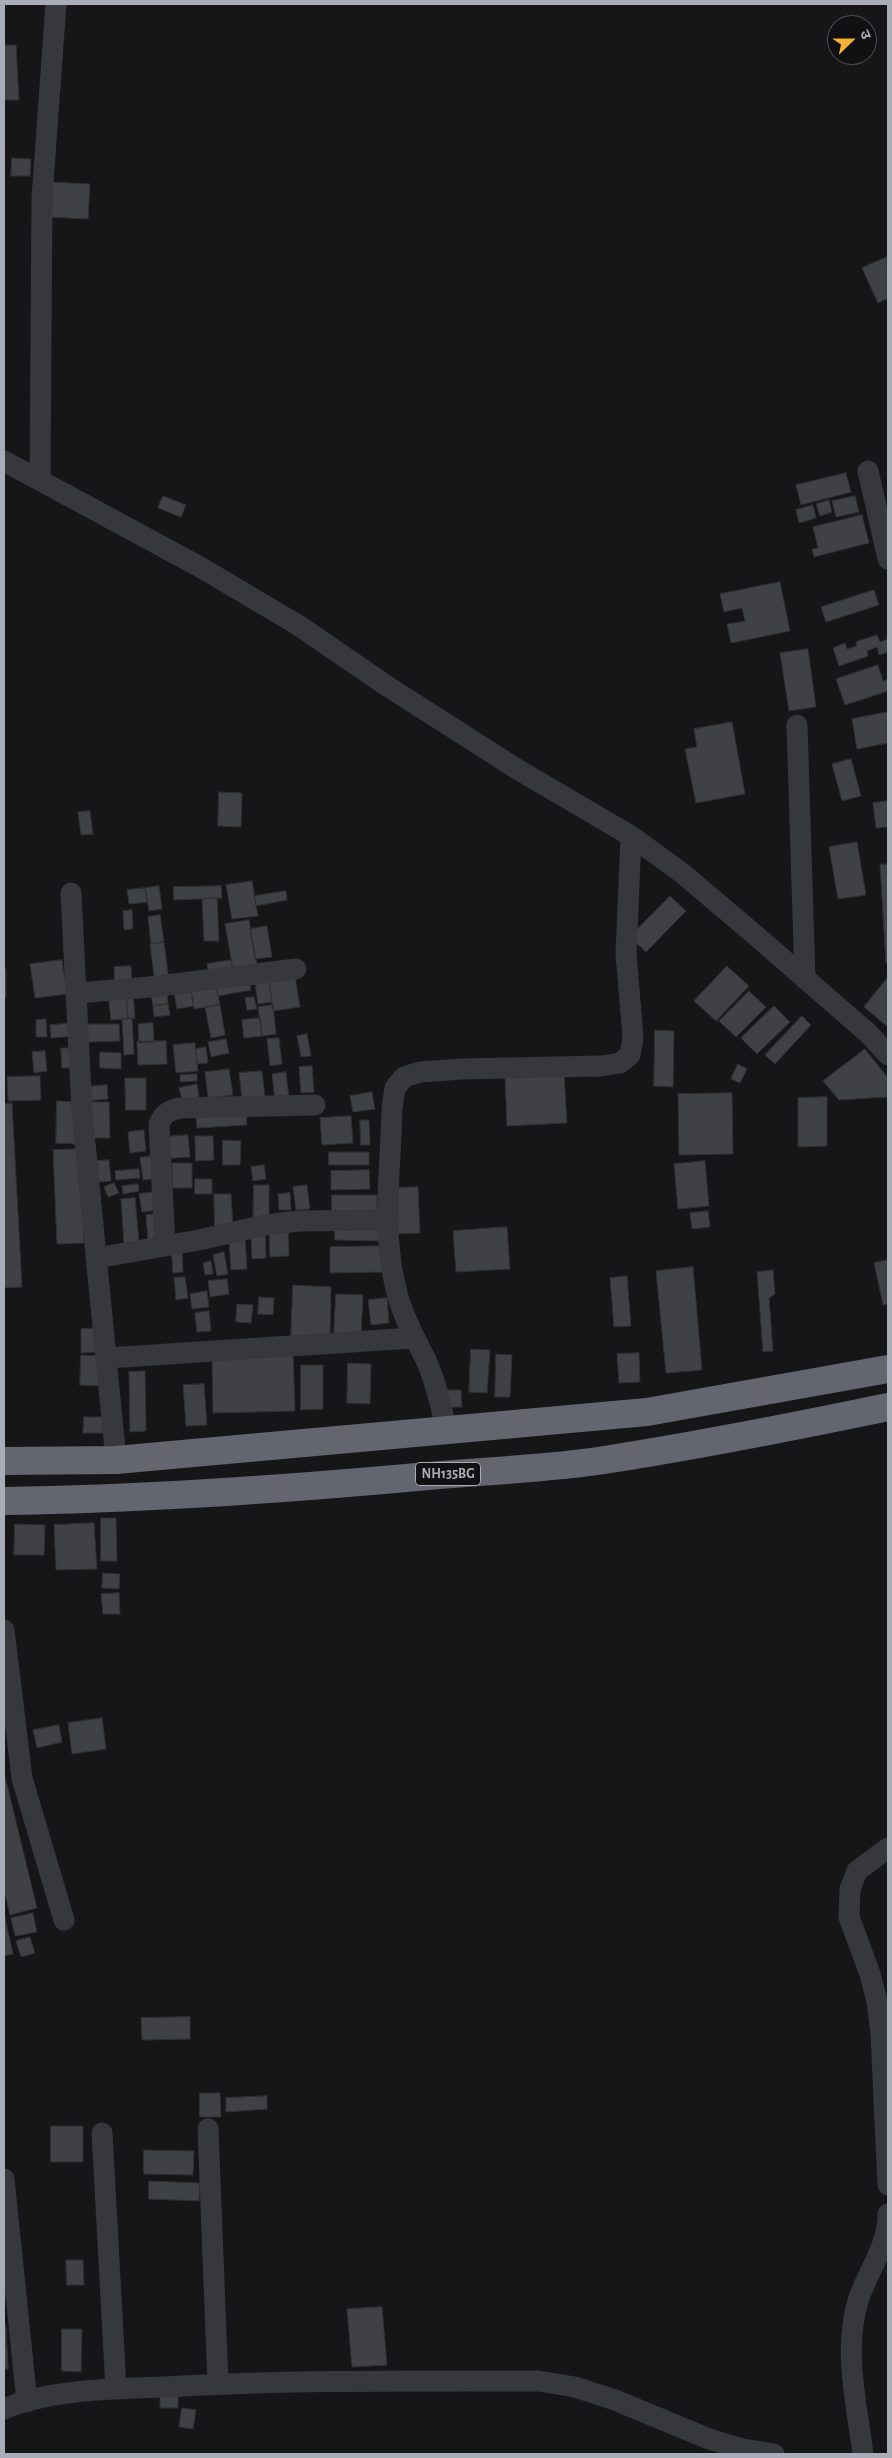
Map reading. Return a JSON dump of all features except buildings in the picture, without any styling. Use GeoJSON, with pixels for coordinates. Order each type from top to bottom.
{"type":"FeatureCollection","features":[{"type":"Feature","properties":{"kind":"highway"},"geometry":{"type":"LineString","coordinates":[[4,1461],[116,1460],[647,1412],[888,1369]]}},
{"type":"Feature","properties":{"kind":"highway","name":"NH135BG"},"geometry":{"type":"LineString","coordinates":[[4,1501],[102,1500],[190,1495],[596,1461],[888,1407]]}},
{"type":"Feature","properties":{"kind":"street"},"geometry":{"type":"LineString","coordinates":[[40,480],[42,197],[56,4]]}},
{"type":"Feature","properties":{"kind":"street"},"geometry":{"type":"LineString","coordinates":[[4,461],[200,567],[298,624],[387,686],[517,769],[631,836],[682,873],[869,1034],[888,1055]]}},
{"type":"Feature","properties":{"kind":"street"},"geometry":{"type":"LineString","coordinates":[[868,471],[888,559]]}},
{"type":"Feature","properties":{"kind":"street"},"geometry":{"type":"LineString","coordinates":[[797,725],[804,980]]}},
{"type":"Feature","properties":{"kind":"street"},"geometry":{"type":"LineString","coordinates":[[447,1431],[435,1385],[425,1358],[413,1338],[404,1317],[394,1279],[389,1220],[392,1108],[396,1088],[404,1077],[420,1072],[462,1069],[601,1066],[620,1063],[630,1055],[633,1037],[626,954],[631,836]]}},
{"type":"Feature","properties":{"kind":"street"},"geometry":{"type":"LineString","coordinates":[[71,893],[82,1104],[116,1460]]}},
{"type":"Feature","properties":{"kind":"street"},"geometry":{"type":"LineString","coordinates":[[77,993],[150,987],[296,970]]}},
{"type":"Feature","properties":{"kind":"street"},"geometry":{"type":"LineString","coordinates":[[165,1246],[159,1124],[162,1117],[168,1111],[179,1108],[315,1105]]}},
{"type":"Feature","properties":{"kind":"street"},"geometry":{"type":"LineString","coordinates":[[97,1258],[252,1228],[300,1221],[389,1220]]}},
{"type":"Feature","properties":{"kind":"street"},"geometry":{"type":"LineString","coordinates":[[107,1358],[413,1338]]}},
{"type":"Feature","properties":{"kind":"street"},"geometry":{"type":"LineString","coordinates":[[4,1630],[22,1778],[35,1828],[64,1920]]}},
{"type":"Feature","properties":{"kind":"street"},"geometry":{"type":"LineString","coordinates":[[888,1848],[857,1871],[850,1890],[849,1917],[877,2001],[881,2034],[888,2185]]}},
{"type":"Feature","properties":{"kind":"street"},"geometry":{"type":"LineString","coordinates":[[208,2129],[218,2384]]}},
{"type":"Feature","properties":{"kind":"street"},"geometry":{"type":"LineString","coordinates":[[102,2134],[116,2389]]}},
{"type":"Feature","properties":{"kind":"street"},"geometry":{"type":"LineString","coordinates":[[4,2179],[27,2402]]}},
{"type":"Feature","properties":{"kind":"street"},"geometry":{"type":"LineString","coordinates":[[863,2454],[851,2366],[853,2328],[858,2301],[883,2244],[888,2214]]}},
{"type":"Feature","properties":{"kind":"street"},"geometry":{"type":"LineString","coordinates":[[4,2409],[27,2402],[116,2389],[218,2384],[538,2381],[575,2388],[615,2400],[709,2439],[743,2449],[774,2454]]}}]}
